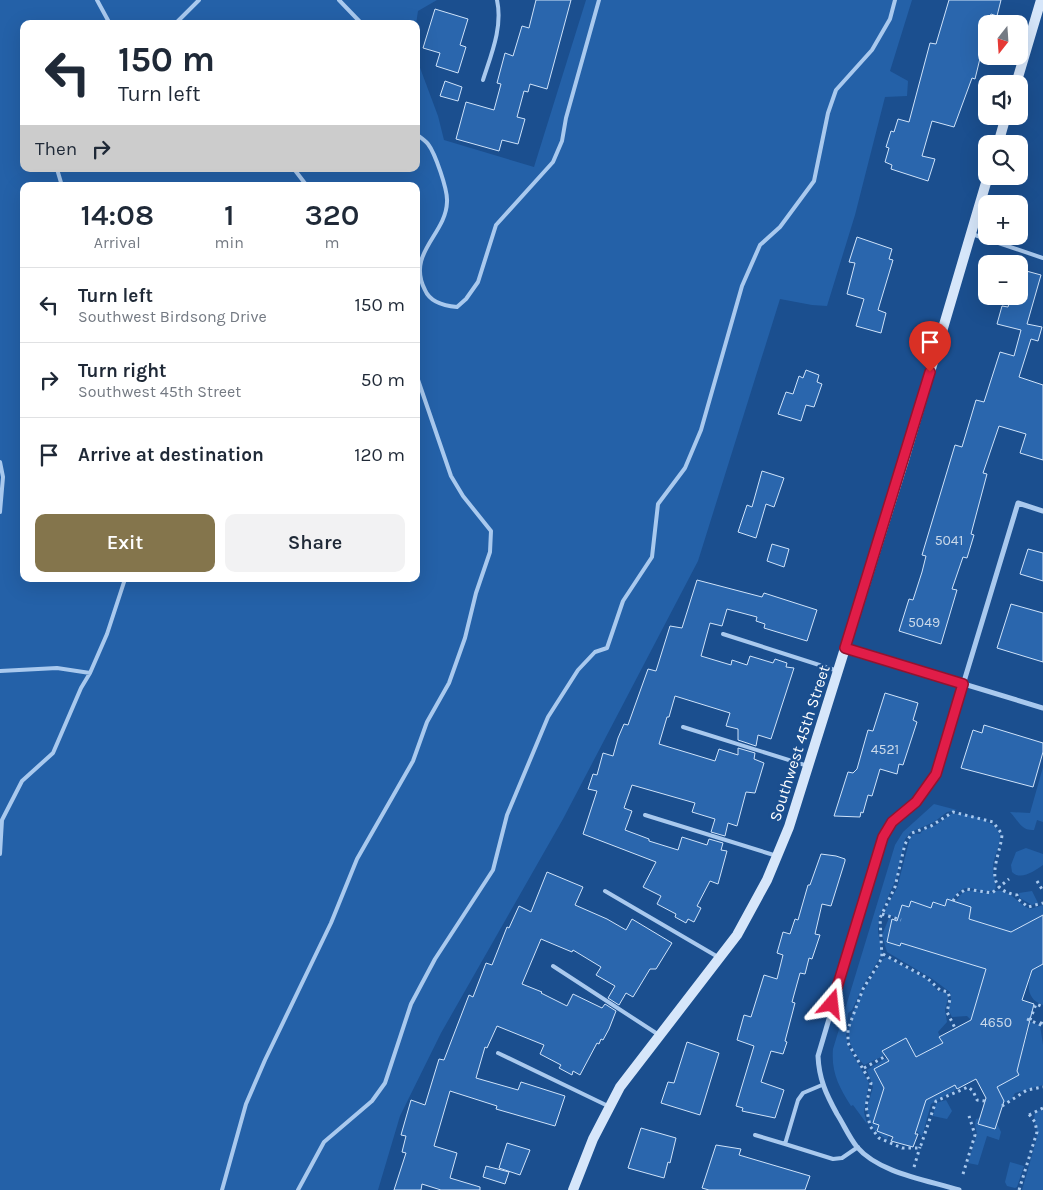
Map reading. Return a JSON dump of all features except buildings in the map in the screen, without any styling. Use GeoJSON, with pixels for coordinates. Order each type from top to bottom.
{"type":"FeatureCollection","features":[{"type":"Feature","properties":{"kind":"street"},"geometry":{"type":"LineString","coordinates":[[1019,75],[1041,0]]}},
{"type":"Feature","properties":{"kind":"street","name":"Southwest 45th Street"},"geometry":{"type":"LineString","coordinates":[[573,1190],[585,1158],[620,1087],[737,935],[777,856],[789,827],[985,185]]}},
{"type":"Feature","properties":{"kind":"street"},"geometry":{"type":"LineString","coordinates":[[959,1190],[884,1167],[858,1147],[822,1085],[818,1056],[883,837],[892,822],[916,802],[936,774],[1018,503],[1043,511]]}},
{"type":"Feature","properties":{"kind":"street"},"geometry":{"type":"LineString","coordinates":[[845,648],[1043,708]]}},
{"type":"Feature","properties":{"kind":"lane"},"geometry":{"type":"LineString","coordinates":[[97,0],[108,20]]}},
{"type":"Feature","properties":{"kind":"lane"},"geometry":{"type":"LineString","coordinates":[[179,20],[199,0]]}},
{"type":"Feature","properties":{"kind":"lane"},"geometry":{"type":"LineString","coordinates":[[338,0],[358,20]]}},
{"type":"Feature","properties":{"kind":"lane"},"geometry":{"type":"LineString","coordinates":[[483,80],[499,20],[497,0]]}},
{"type":"Feature","properties":{"kind":"lane"},"geometry":{"type":"LineString","coordinates":[[420,137],[428,144],[443,180],[448,201],[443,220],[427,244],[420,262],[420,282],[427,294],[444,306],[457,306],[466,299],[478,282],[496,225],[553,162],[562,141],[566,118],[599,0]]}},
{"type":"Feature","properties":{"kind":"lane"},"geometry":{"type":"LineString","coordinates":[[298,1190],[306,1171],[324,1142],[372,1101],[385,1082],[412,1004],[435,959],[493,870],[507,815],[548,717],[578,670],[595,652],[606,648],[623,601],[652,557],[658,504],[685,468],[701,430],[742,286],[760,245],[780,227],[814,181],[828,113],[836,90],[872,50],[890,19],[896,0]]}},
{"type":"Feature","properties":{"kind":"lane"},"geometry":{"type":"LineString","coordinates":[[296,172],[304,182]]}},
{"type":"Feature","properties":{"kind":"lane"},"geometry":{"type":"LineString","coordinates":[[971,234],[1043,258]]}},
{"type":"Feature","properties":{"kind":"lane"},"geometry":{"type":"LineString","coordinates":[[222,1190],[246,1104],[265,1060],[315,959],[357,859],[405,777],[427,722],[449,683],[465,638],[476,593],[490,552],[491,531],[463,496],[451,476],[420,386]]}},
{"type":"Feature","properties":{"kind":"lane"},"geometry":{"type":"LineString","coordinates":[[0,462],[3,476],[0,512]]}},
{"type":"Feature","properties":{"kind":"lane"},"geometry":{"type":"LineString","coordinates":[[0,854],[2,820],[22,780],[53,753],[107,634],[124,582]]}},
{"type":"Feature","properties":{"kind":"lane"},"geometry":{"type":"LineString","coordinates":[[723,634],[838,671]]}},
{"type":"Feature","properties":{"kind":"lane"},"geometry":{"type":"LineString","coordinates":[[0,671],[57,668],[90,673]]}},
{"type":"Feature","properties":{"kind":"lane"},"geometry":{"type":"LineString","coordinates":[[682,727],[808,766]]}},
{"type":"Feature","properties":{"kind":"lane"},"geometry":{"type":"LineString","coordinates":[[645,815],[777,856]]}},
{"type":"Feature","properties":{"kind":"lane"},"geometry":{"type":"LineString","coordinates":[[605,891],[720,958]]}},
{"type":"Feature","properties":{"kind":"lane"},"geometry":{"type":"LineString","coordinates":[[553,966],[659,1035]]}},
{"type":"Feature","properties":{"kind":"lane"},"geometry":{"type":"LineString","coordinates":[[498,1053],[610,1107]]}},
{"type":"Feature","properties":{"kind":"lane"},"geometry":{"type":"LineString","coordinates":[[785,1144],[798,1100],[803,1093],[822,1085]]}},
{"type":"Feature","properties":{"kind":"lane"},"geometry":{"type":"LineString","coordinates":[[755,1135],[833,1159],[842,1158],[858,1147]]}},
{"type":"Feature","properties":{"kind":"path"},"geometry":{"type":"LineString","coordinates":[[920,1146],[913,1149],[902,1148],[874,1134],[866,1113],[871,1087],[864,1068],[848,1043],[848,1030],[862,989],[883,954],[879,925],[882,914],[895,887],[903,851],[909,837],[949,813],[960,812],[992,822],[1000,830],[1002,840],[994,867],[994,874],[1001,887],[1004,891],[1017,895],[1018,899],[1028,906],[1043,903]]}},
{"type":"Feature","properties":{"kind":"path"},"geometry":{"type":"LineString","coordinates":[[953,901],[956,896],[966,889],[992,893],[1009,879]]}},
{"type":"Feature","properties":{"kind":"path"},"geometry":{"type":"LineString","coordinates":[[1037,881],[1043,891]]}},
{"type":"Feature","properties":{"kind":"path"},"geometry":{"type":"LineString","coordinates":[[882,914],[901,920]]}},
{"type":"Feature","properties":{"kind":"path"},"geometry":{"type":"LineString","coordinates":[[883,954],[892,957],[927,978],[940,990],[948,992],[950,999],[947,1012],[955,1028]]}},
{"type":"Feature","properties":{"kind":"path"},"geometry":{"type":"LineString","coordinates":[[1043,1007],[1036,1004],[1029,1020],[1042,1025],[1043,1018]]}},
{"type":"Feature","properties":{"kind":"path"},"geometry":{"type":"LineString","coordinates":[[864,1068],[886,1056]]}},
{"type":"Feature","properties":{"kind":"path"},"geometry":{"type":"LineString","coordinates":[[918,1155],[936,1101],[968,1087],[973,1091],[976,1100],[985,1101]]}},
{"type":"Feature","properties":{"kind":"path"},"geometry":{"type":"LineString","coordinates":[[1002,1106],[1027,1090],[1043,1087]]}},
{"type":"Feature","properties":{"kind":"path"},"geometry":{"type":"LineString","coordinates":[[1019,1190],[1037,1132],[1035,1122],[1029,1114],[1043,1108]]}},
{"type":"Feature","properties":{"kind":"path"},"geometry":{"type":"LineString","coordinates":[[963,1174],[975,1135],[969,1116]]}},
{"type":"Feature","properties":{"kind":"shaded area"},"geometry":{"type":"Polygon","coordinates":[[[0,0],[437,0],[418,11],[417,20],[20,20],[20,172],[420,172],[420,68],[438,116],[444,140],[534,167],[586,0],[912,0],[890,71],[908,81],[907,96],[885,97],[855,215],[827,306],[780,299],[698,561],[563,819],[441,1033],[400,1116],[378,1190],[0,1190],[0,0]]]}},
{"type":"Feature","properties":{"kind":"shaded area"},"geometry":{"type":"Polygon","coordinates":[[[1043,767],[1043,822],[1037,820],[1034,830],[1030,830],[1023,827],[1010,812],[1030,813],[1043,767]]]}},
{"type":"Feature","properties":{"kind":"shaded area"},"geometry":{"type":"Polygon","coordinates":[[[934,804],[957,810],[947,812],[934,822],[911,832],[905,839],[896,879],[879,917],[878,931],[882,954],[864,984],[852,1010],[848,1013],[846,1036],[848,1046],[869,1083],[864,1112],[867,1124],[853,1105],[851,1106],[840,1086],[833,1065],[833,1049],[895,845],[903,832],[934,804]]]}},
{"type":"Feature","properties":{"kind":"shaded area"},"geometry":{"type":"Polygon","coordinates":[[[951,814],[973,816],[988,822],[998,831],[1000,841],[993,868],[995,890],[962,889],[952,901],[947,900],[945,906],[933,902],[931,908],[911,901],[909,907],[898,918],[885,914],[884,912],[897,888],[910,838],[914,834],[920,834],[922,831],[936,825],[951,814]]]}},
{"type":"Feature","properties":{"kind":"shaded area"},"geometry":{"type":"Polygon","coordinates":[[[1026,848],[1043,854],[1043,865],[1028,874],[1019,876],[1012,872],[1011,865],[1016,852],[1026,848]]]}},
{"type":"Feature","properties":{"kind":"shaded area"},"geometry":{"type":"Polygon","coordinates":[[[974,890],[984,893],[1002,891],[1030,909],[1043,905],[1043,915],[1011,932],[969,919],[971,907],[955,902],[963,892],[974,890]]]}},
{"type":"Feature","properties":{"kind":"shaded area"},"geometry":{"type":"Polygon","coordinates":[[[1032,891],[1038,903],[1032,905],[1020,898],[1019,893],[1032,891]]]}},
{"type":"Feature","properties":{"kind":"shaded area"},"geometry":{"type":"Polygon","coordinates":[[[889,918],[892,919],[887,942],[899,946],[901,940],[905,944],[986,969],[971,1020],[967,1016],[952,1017],[948,1009],[951,999],[950,992],[931,978],[887,952],[882,935],[889,918]]]}},
{"type":"Feature","properties":{"kind":"shaded area"},"geometry":{"type":"Polygon","coordinates":[[[887,957],[927,979],[938,991],[947,993],[948,998],[945,1010],[947,1022],[938,1032],[943,1043],[916,1057],[906,1038],[883,1050],[885,1055],[864,1065],[850,1042],[851,1021],[854,1010],[865,988],[883,959],[887,957]]]}},
{"type":"Feature","properties":{"kind":"shaded area"},"geometry":{"type":"Polygon","coordinates":[[[1043,964],[1043,1005],[1033,999],[1029,991],[1029,981],[1032,970],[1043,964]]]}},
{"type":"Feature","properties":{"kind":"shaded area"},"geometry":{"type":"Polygon","coordinates":[[[1027,1021],[1040,1025],[1043,1045],[1043,1085],[1015,1093],[1011,1100],[1003,1103],[991,1077],[1017,1069],[1030,1025],[1026,1024],[1027,1021]]]}},
{"type":"Feature","properties":{"kind":"shaded area"},"geometry":{"type":"Polygon","coordinates":[[[886,1058],[889,1061],[874,1069],[884,1088],[877,1131],[889,1135],[887,1140],[874,1130],[867,1108],[873,1087],[867,1070],[886,1058]]]}},
{"type":"Feature","properties":{"kind":"shaded area"},"geometry":{"type":"Polygon","coordinates":[[[955,1085],[957,1089],[931,1104],[922,1137],[916,1130],[926,1100],[955,1085]]]}},
{"type":"Feature","properties":{"kind":"shaded area"},"geometry":{"type":"Polygon","coordinates":[[[946,1100],[952,1111],[947,1119],[933,1116],[936,1103],[946,1100]]]}},
{"type":"Feature","properties":{"kind":"shaded area"},"geometry":{"type":"Polygon","coordinates":[[[1043,1110],[1043,1190],[1022,1190],[1038,1134],[1034,1119],[1035,1111],[1043,1110]]]}},
{"type":"Feature","properties":{"kind":"shaded area"},"geometry":{"type":"Polygon","coordinates":[[[980,1118],[978,1124],[995,1129],[997,1124],[1001,1132],[999,1140],[987,1136],[978,1165],[968,1163],[977,1134],[976,1119],[980,1118]]]}},
{"type":"Feature","properties":{"kind":"shaded area"},"geometry":{"type":"Polygon","coordinates":[[[1010,1162],[1024,1166],[1015,1188],[1007,1186],[1005,1182],[1010,1162]]]}},
{"type":"Feature","properties":{"kind":"route"},"geometry":{"type":"LineString","coordinates":[[832,1004],[883,837],[892,822],[916,802],[936,774],[963,684],[845,648],[930,372]]}}]}
